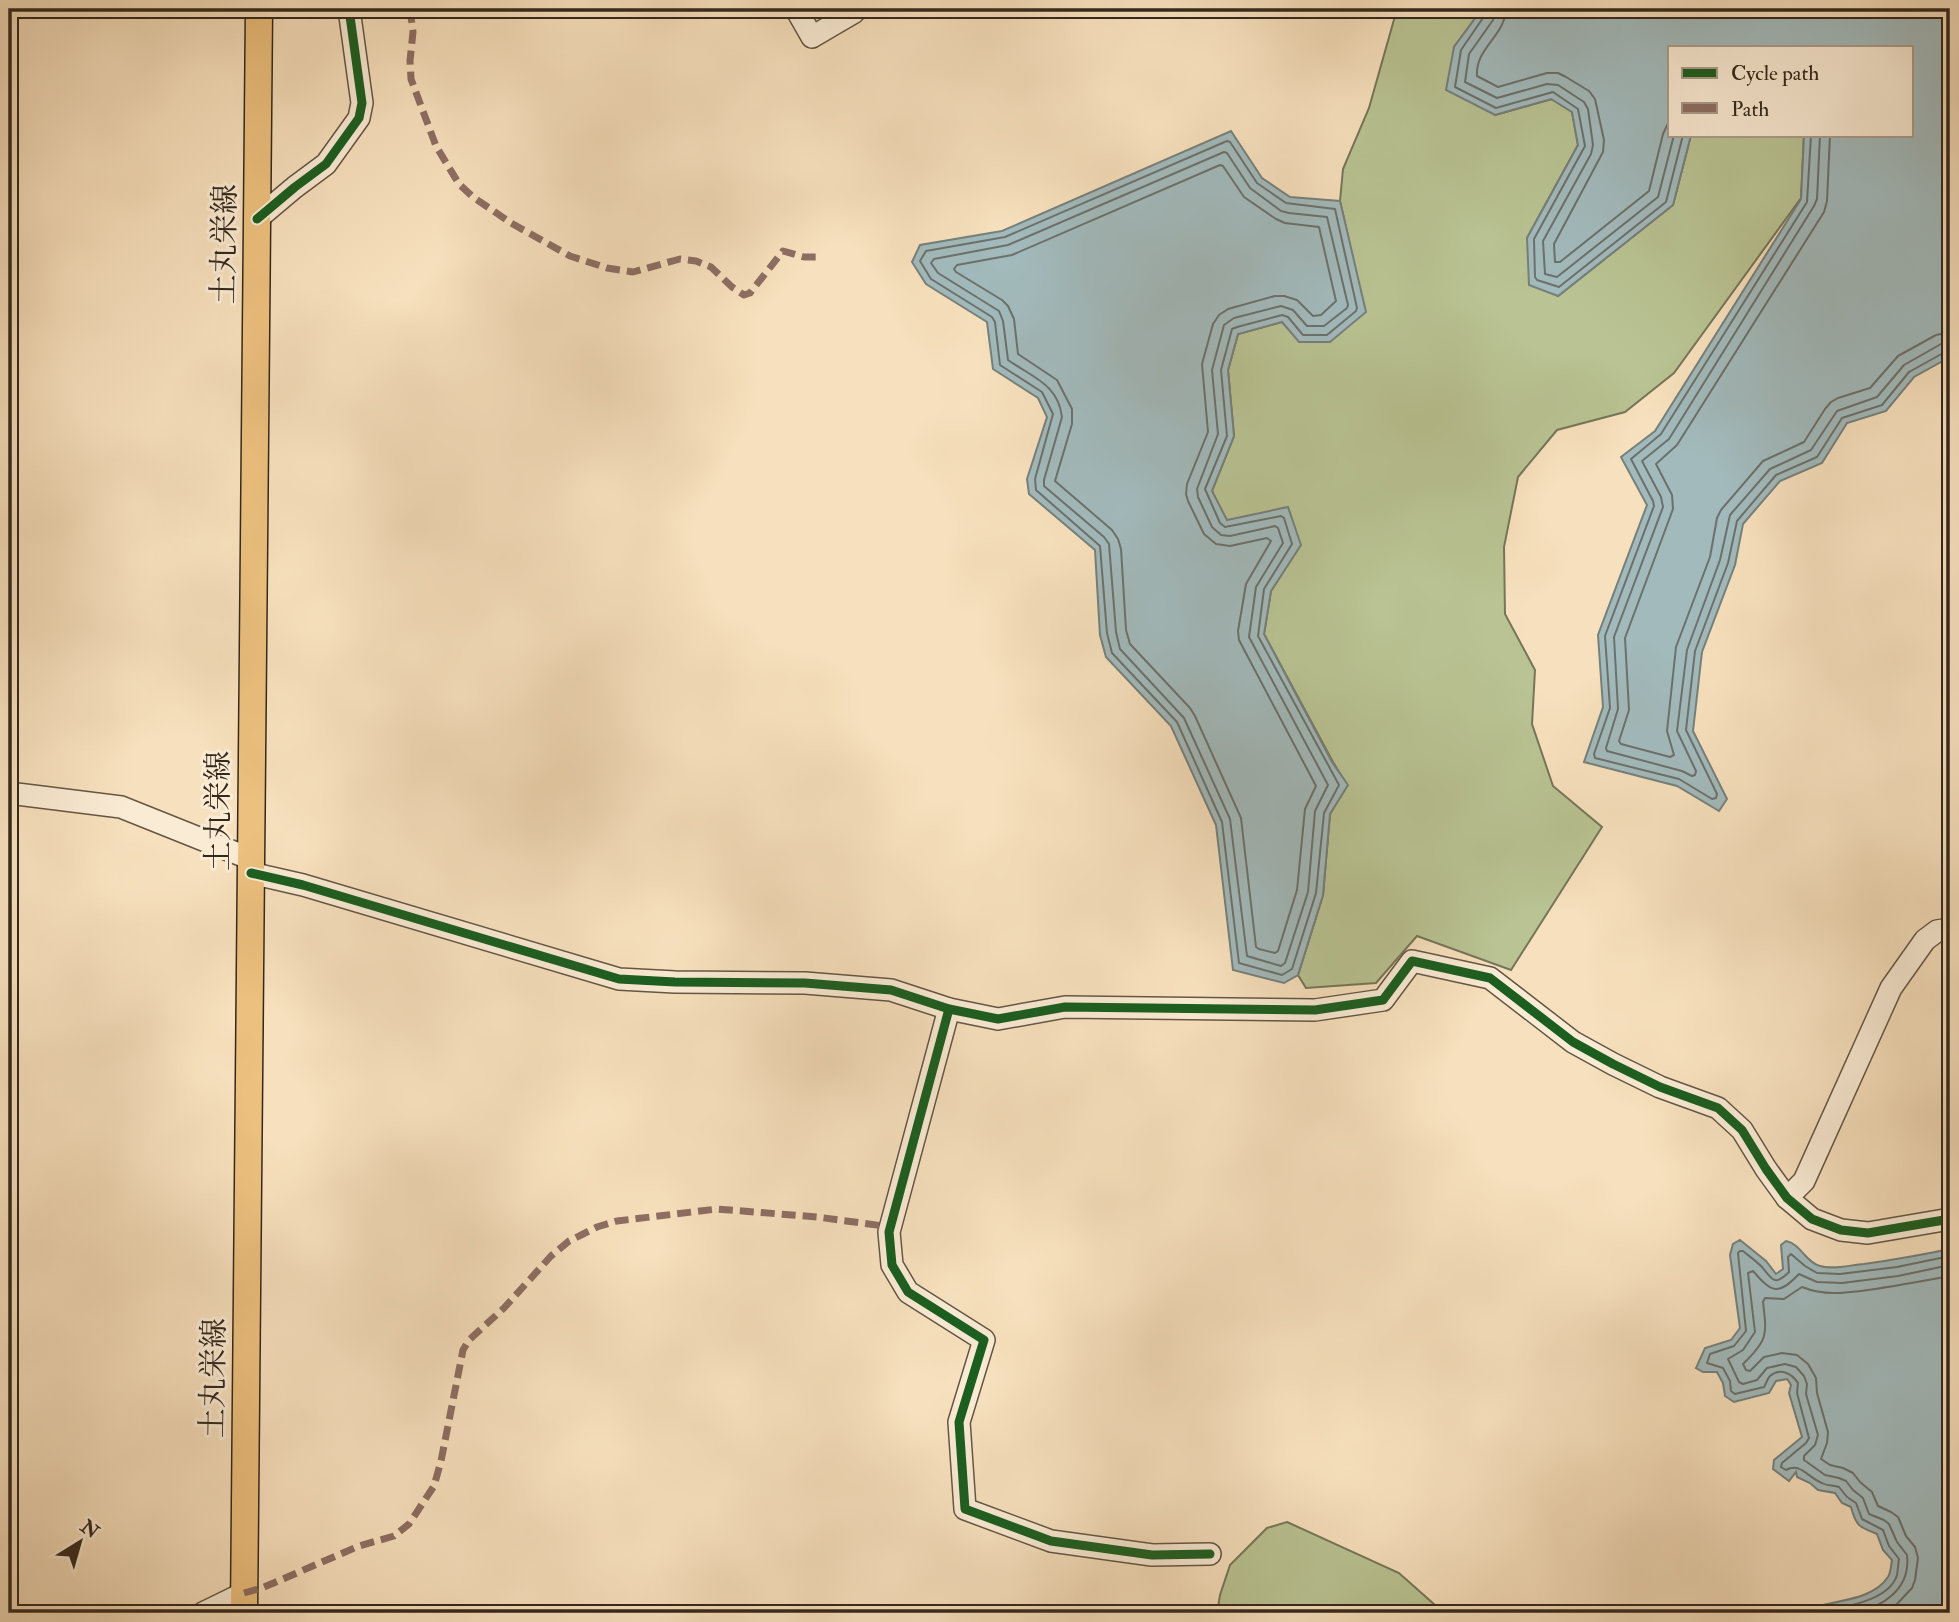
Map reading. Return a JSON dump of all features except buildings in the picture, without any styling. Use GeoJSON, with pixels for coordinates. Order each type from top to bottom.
{"type":"FeatureCollection","features":[{"type":"Feature","properties":{"kind":"main road","name":"土丸栄線"},"geometry":{"type":"LineString","coordinates":[[244,1603],[259,9]]}},
{"type":"Feature","properties":{"kind":"street"},"geometry":{"type":"LineString","coordinates":[[257,219],[326,164],[359,118],[362,103],[349,9]]}},
{"type":"Feature","properties":{"kind":"street"},"geometry":{"type":"LineString","coordinates":[[796,9],[812,37],[856,9]]}},
{"type":"Feature","properties":{"kind":"street"},"geometry":{"type":"LineString","coordinates":[[9,793],[121,807],[251,866],[303,884],[619,979],[805,983],[891,990],[949,1009],[998,1018],[1065,1007],[1315,1010],[1383,1000],[1412,961],[1478,975],[1490,978],[1573,1042],[1613,1065],[1660,1087],[1718,1108],[1742,1130],[1787,1198],[1812,1219],[1841,1230],[1868,1233],[1949,1221]]}},
{"type":"Feature","properties":{"kind":"street"},"geometry":{"type":"LineString","coordinates":[[1787,1198],[1804,1181],[1891,988],[1925,940],[1937,931],[1950,929]]}},
{"type":"Feature","properties":{"kind":"street"},"geometry":{"type":"LineString","coordinates":[[949,1009],[889,1232],[892,1265],[908,1292],[984,1340],[959,1422],[965,1509],[1051,1541],[1153,1555],[1210,1554]]}},
{"type":"Feature","properties":{"kind":"street"},"geometry":{"type":"LineString","coordinates":[[203,1613],[244,1603]]}},
{"type":"Feature","properties":{"kind":"green space"},"geometry":{"type":"Polygon","coordinates":[[[1397,9],[1482,9],[1454,47],[1495,115],[1552,99],[1572,112],[1578,145],[1527,238],[1558,296],[1673,205],[1691,136],[1804,136],[1801,198],[1674,373],[1625,412],[1557,430],[1518,477],[1504,547],[1505,614],[1535,670],[1532,724],[1553,786],[1602,827],[1511,970],[1417,936],[1376,983],[1306,988],[1298,975],[1323,895],[1330,814],[1347,785],[1264,634],[1271,591],[1300,545],[1288,508],[1226,521],[1212,491],[1234,436],[1228,370],[1238,334],[1282,322],[1365,312],[1340,201],[1343,169],[1369,108],[1397,9]]]}},
{"type":"Feature","properties":{"kind":"green space"},"geometry":{"type":"Polygon","coordinates":[[[1287,1522],[1399,1573],[1435,1605],[1430,1613],[1217,1613],[1230,1565],[1267,1528],[1287,1522]]]}},
{"type":"Feature","properties":{"kind":"water"},"geometry":{"type":"Polygon","coordinates":[[[1482,9],[1950,9],[1950,357],[1914,377],[1886,411],[1847,423],[1822,463],[1780,481],[1743,524],[1735,565],[1702,652],[1693,731],[1727,799],[1719,811],[1677,786],[1584,762],[1603,707],[1598,635],[1647,505],[1621,457],[1655,431],[1801,199],[1804,136],[1913,136],[1913,46],[1668,46],[1668,136],[1691,136],[1673,205],[1558,296],[1529,285],[1527,238],[1578,145],[1572,112],[1551,99],[1495,115],[1446,90],[1454,47],[1482,9]]]}},
{"type":"Feature","properties":{"kind":"water"},"geometry":{"type":"Polygon","coordinates":[[[1231,131],[1262,178],[1290,197],[1340,201],[1366,312],[1330,342],[1299,342],[1282,322],[1238,334],[1228,370],[1234,436],[1212,491],[1227,520],[1288,507],[1301,545],[1271,591],[1264,634],[1332,762],[1348,785],[1330,814],[1323,895],[1298,975],[1284,983],[1233,970],[1216,825],[1171,726],[1106,657],[1100,635],[1095,550],[1029,494],[1027,479],[1047,417],[1038,398],[993,369],[987,322],[926,284],[912,262],[920,245],[1002,231],[1231,131]]]}},
{"type":"Feature","properties":{"kind":"water"},"geometry":{"type":"Polygon","coordinates":[[[1740,1240],[1766,1261],[1776,1274],[1783,1269],[1781,1245],[1786,1241],[1796,1246],[1815,1264],[1831,1268],[1950,1249],[1950,1613],[1799,1613],[1870,1592],[1888,1577],[1892,1560],[1883,1550],[1877,1534],[1859,1525],[1851,1507],[1842,1503],[1835,1493],[1818,1490],[1797,1477],[1796,1472],[1789,1481],[1773,1469],[1774,1460],[1802,1437],[1789,1393],[1791,1385],[1787,1379],[1776,1381],[1769,1393],[1734,1402],[1725,1396],[1723,1383],[1717,1372],[1703,1372],[1696,1368],[1705,1348],[1731,1340],[1740,1328],[1730,1255],[1733,1244],[1740,1240]]]}},
{"type":"Feature","properties":{"kind":"marked path"},"geometry":{"type":"LineString","coordinates":[[410,9],[413,32],[411,79],[436,146],[459,184],[511,223],[570,256],[607,268],[633,272],[680,259],[696,261],[711,267],[744,295],[750,293],[783,251],[804,257],[822,257]]}},
{"type":"Feature","properties":{"kind":"marked path"},"geometry":{"type":"LineString","coordinates":[[244,1593],[262,1588],[359,1546],[394,1536],[409,1524],[434,1486],[463,1350],[469,1340],[569,1241],[597,1227],[617,1221],[717,1209],[817,1217],[891,1227]]}},
{"type":"Feature","properties":{"kind":"cycle path"},"geometry":{"type":"LineString","coordinates":[[257,219],[326,164],[359,118],[362,103],[349,9]]}},
{"type":"Feature","properties":{"kind":"cycle path"},"geometry":{"type":"LineString","coordinates":[[251,873],[303,885],[619,979],[805,983],[891,990],[949,1009],[998,1019],[1065,1007],[1315,1010],[1383,1000],[1412,961],[1490,978],[1573,1042],[1660,1087],[1718,1108],[1742,1130],[1787,1198],[1812,1219],[1841,1230],[1868,1233],[1950,1219]]}},
{"type":"Feature","properties":{"kind":"cycle path"},"geometry":{"type":"LineString","coordinates":[[949,1009],[889,1232],[892,1265],[908,1292],[984,1340],[959,1422],[965,1509],[1051,1541],[1152,1555],[1210,1554]]}}]}
